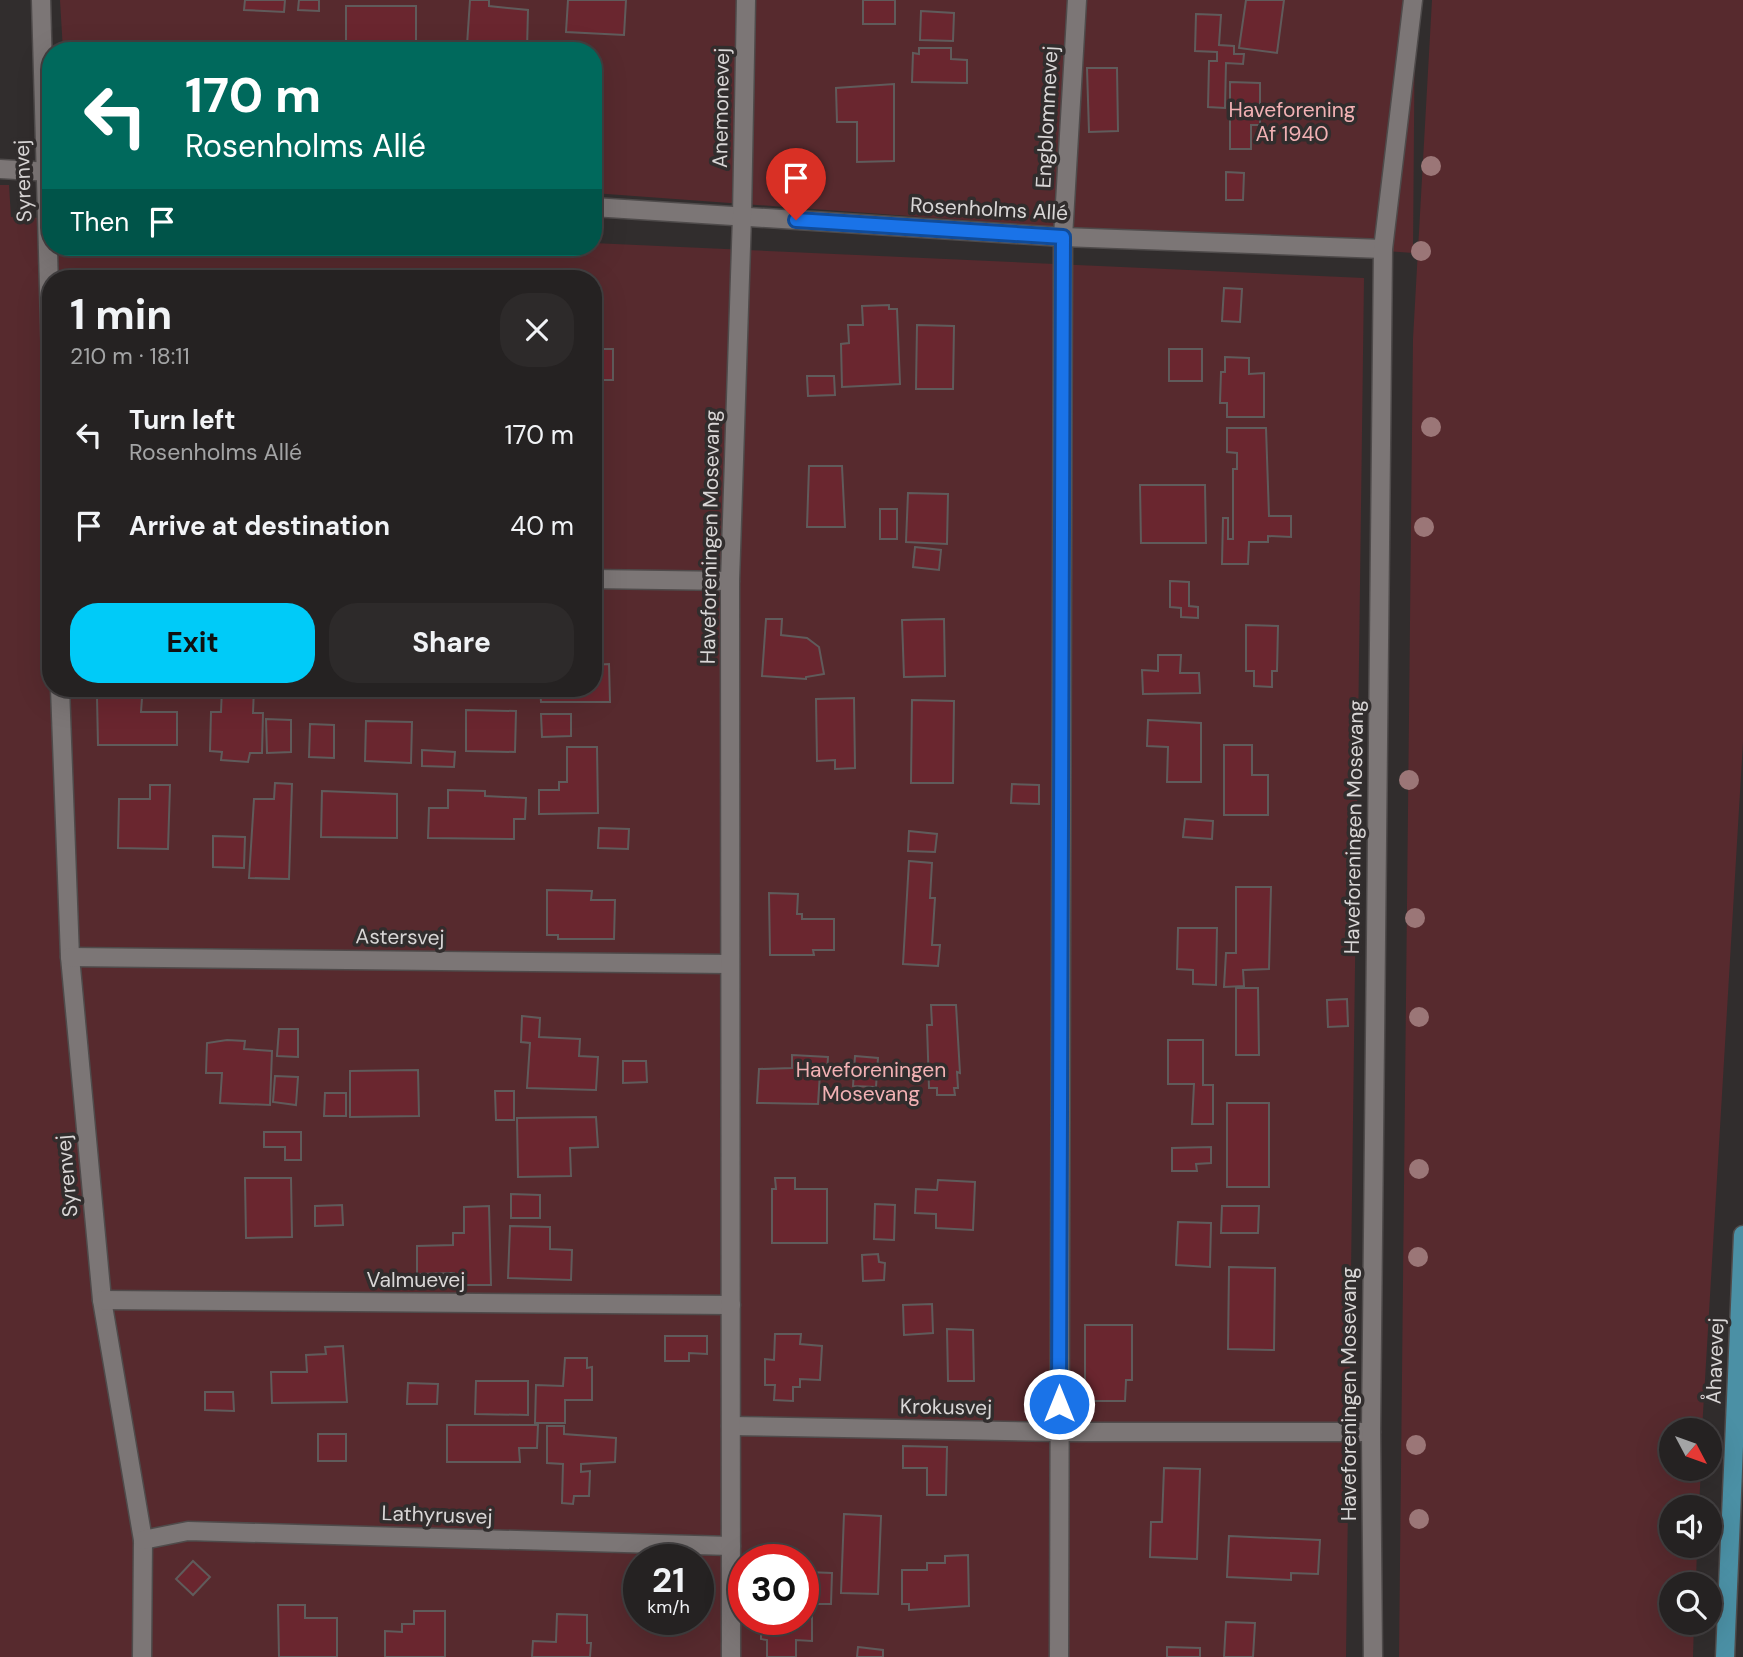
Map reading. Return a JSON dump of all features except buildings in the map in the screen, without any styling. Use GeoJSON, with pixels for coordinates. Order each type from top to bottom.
{"type":"FeatureCollection","features":[{"type":"Feature","properties":{"kind":"main road"},"geometry":{"type":"LineString","coordinates":[[1743,1237],[1743,1247]]}},
{"type":"Feature","properties":{"kind":"main road","name":"Åhavevej"},"geometry":{"type":"LineString","coordinates":[[1725,1657],[1743,1237]]}},
{"type":"Feature","properties":{"kind":"street","name":"Syrenvej"},"geometry":{"type":"LineString","coordinates":[[41,0],[43,42]]}},
{"type":"Feature","properties":{"kind":"street","name":"Anemonevej"},"geometry":{"type":"LineString","coordinates":[[742,216],[746,0]]}},
{"type":"Feature","properties":{"kind":"street","name":"Engblommevej"},"geometry":{"type":"LineString","coordinates":[[1063,237],[1077,0]]}},
{"type":"Feature","properties":{"kind":"street","name":"Haveforeningen Mosevang"},"geometry":{"type":"LineString","coordinates":[[1373,1657],[1371,1432],[1383,249],[1413,0]]}},
{"type":"Feature","properties":{"kind":"street"},"geometry":{"type":"LineString","coordinates":[[0,169],[42,172]]}},
{"type":"Feature","properties":{"kind":"street","name":"Rosenholms Allé"},"geometry":{"type":"LineString","coordinates":[[602,208],[1063,237],[1383,249]]}},
{"type":"Feature","properties":{"kind":"street","name":"Haveforeningen Mosevang"},"geometry":{"type":"LineString","coordinates":[[731,1544],[730,580],[742,216]]}},
{"type":"Feature","properties":{"kind":"street"},"geometry":{"type":"LineString","coordinates":[[1059,1657],[1063,237]]}},
{"type":"Feature","properties":{"kind":"street"},"geometry":{"type":"LineString","coordinates":[[602,579],[730,580]]}},
{"type":"Feature","properties":{"kind":"street","name":"Syrenvej"},"geometry":{"type":"LineString","coordinates":[[60,697],[70,957],[102,1300],[143,1540],[142,1657]]}},
{"type":"Feature","properties":{"kind":"street","name":"Astersvej"},"geometry":{"type":"LineString","coordinates":[[70,957],[730,964]]}},
{"type":"Feature","properties":{"kind":"street","name":"Valmuevej"},"geometry":{"type":"LineString","coordinates":[[102,1300],[731,1305]]}},
{"type":"Feature","properties":{"kind":"street","name":"Krokusvej"},"geometry":{"type":"LineString","coordinates":[[731,1426],[1059,1432],[1371,1432]]}},
{"type":"Feature","properties":{"kind":"street","name":"Lathyrusvej"},"geometry":{"type":"LineString","coordinates":[[143,1540],[188,1531],[728,1546]]}},
{"type":"Feature","properties":{"kind":"street","name":"Haveforeningen Mosevang"},"geometry":{"type":"LineString","coordinates":[[731,1635],[731,1657]]}},
{"type":"Feature","properties":{"kind":"green space","name":"Haveforening Af 1940"},"geometry":{"type":"Polygon","coordinates":[[[60,0],[1415,0],[1413,253],[602,194],[602,42],[62,42],[60,0]]]}},
{"type":"Feature","properties":{"kind":"green space"},"geometry":{"type":"Polygon","coordinates":[[[1432,0],[1743,0],[1743,742],[1703,1418],[1659,1418],[1659,1481],[1700,1481],[1700,1495],[1659,1495],[1659,1558],[1697,1558],[1696,1572],[1659,1572],[1659,1635],[1694,1635],[1693,1657],[1399,1657],[1413,339],[1432,0]]]}},
{"type":"Feature","properties":{"kind":"green space","name":"Haveforeningen Mosevang"},"geometry":{"type":"Polygon","coordinates":[[[0,185],[9,185],[11,217],[42,218],[42,256],[602,256],[602,243],[1364,278],[1346,1657],[0,1657],[0,185]]]}},
{"type":"Feature","properties":{"kind":"route"},"geometry":{"type":"LineString","coordinates":[[796,220],[1063,237],[1059,1404]]}}]}
